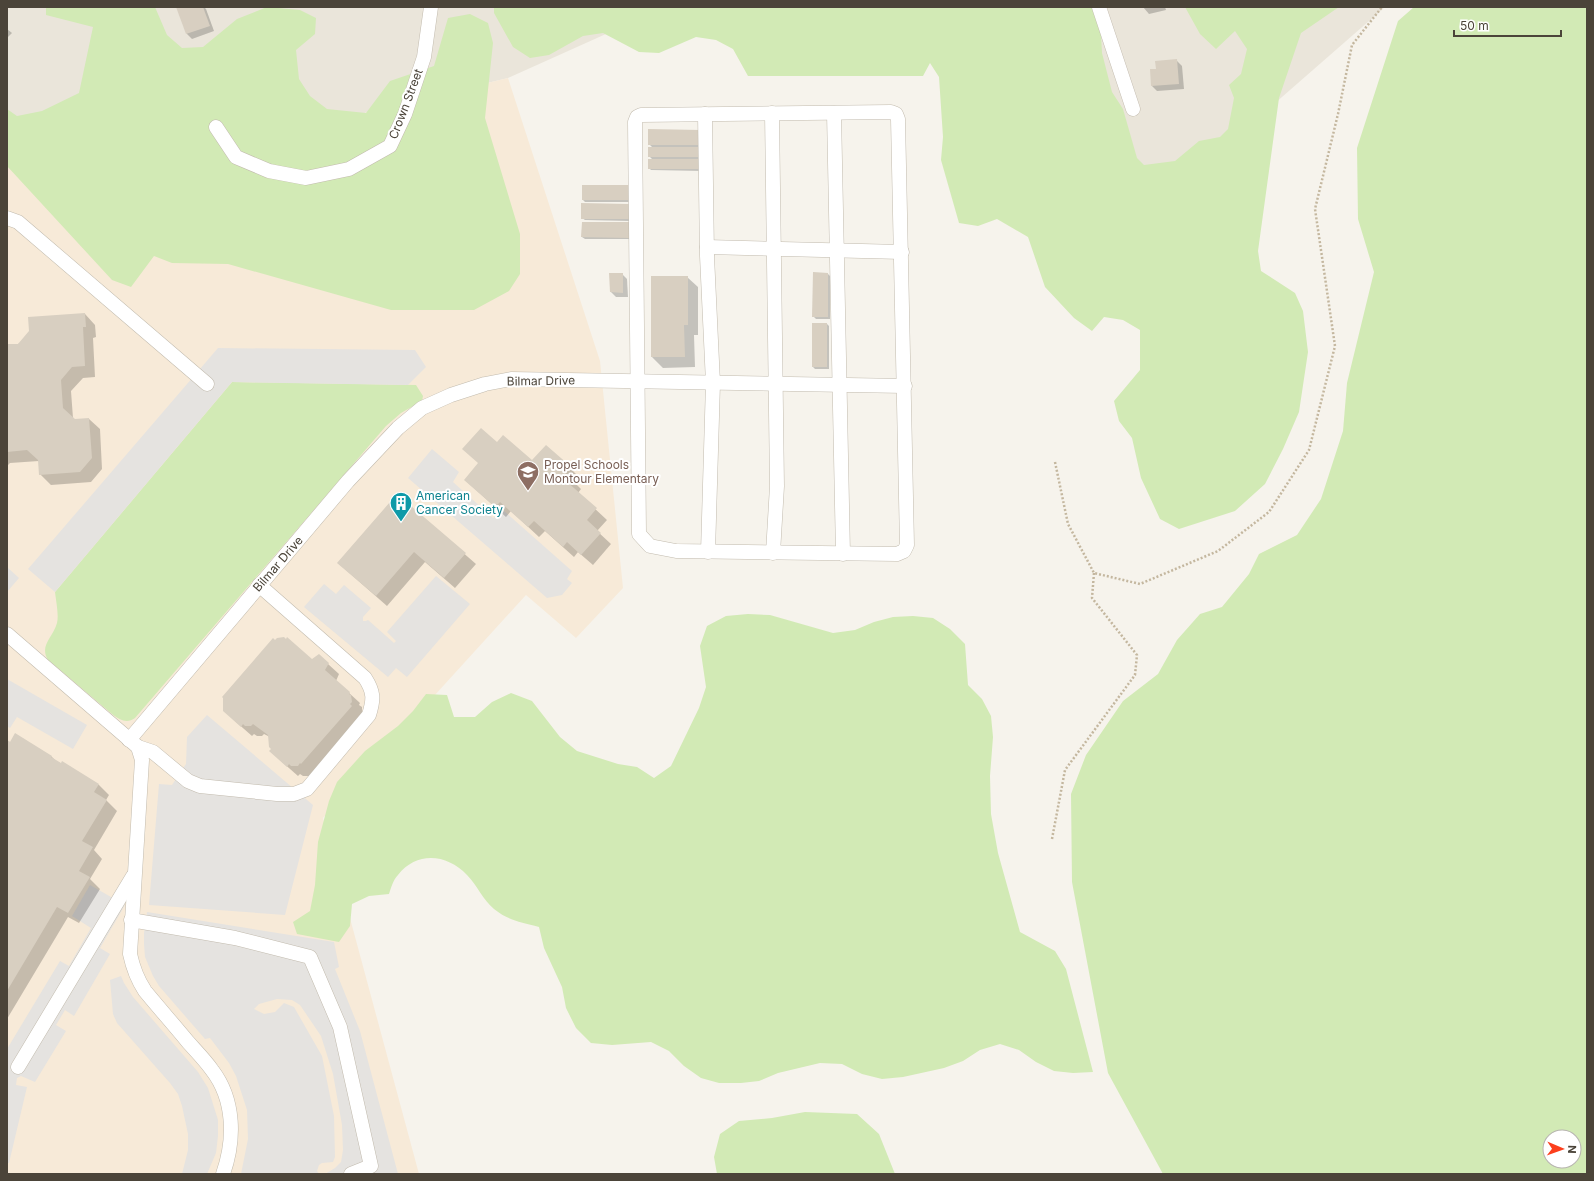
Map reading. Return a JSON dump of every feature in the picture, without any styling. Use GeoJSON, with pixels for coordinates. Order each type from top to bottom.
{"type":"FeatureCollection","features":[{"type":"Feature","properties":{"kind":"street","name":"Crown Street"},"geometry":{"type":"LineString","coordinates":[[216,127],[236,157],[269,171],[306,178],[349,170],[390,146],[405,114],[424,57],[431,7]]}},
{"type":"Feature","properties":{"kind":"street"},"geometry":{"type":"LineString","coordinates":[[1099,7],[1133,109]]}},
{"type":"Feature","properties":{"kind":"street"},"geometry":{"type":"LineString","coordinates":[[891,112],[896,114],[898,119],[905,386],[907,545],[904,551],[897,554],[676,551],[650,546],[638,534],[635,122],[637,117],[641,115],[834,113],[891,112]]}},
{"type":"Feature","properties":{"kind":"street"},"geometry":{"type":"LineString","coordinates":[[772,113],[777,486],[773,553]]}},
{"type":"Feature","properties":{"kind":"street"},"geometry":{"type":"LineString","coordinates":[[834,113],[844,554]]}},
{"type":"Feature","properties":{"kind":"street"},"geometry":{"type":"LineString","coordinates":[[705,114],[707,247],[713,383],[708,552]]}},
{"type":"Feature","properties":{"kind":"street"},"geometry":{"type":"LineString","coordinates":[[7,218],[18,222],[207,384]]}},
{"type":"Feature","properties":{"kind":"street"},"geometry":{"type":"LineString","coordinates":[[707,247],[902,252]]}},
{"type":"Feature","properties":{"kind":"street","name":"Bilmar Drive"},"geometry":{"type":"LineString","coordinates":[[134,744],[259,585],[348,481],[398,428],[422,408],[451,395],[492,383],[512,380],[596,380],[905,386]]}},
{"type":"Feature","properties":{"kind":"street"},"geometry":{"type":"LineString","coordinates":[[7,634],[134,744],[153,752],[188,781],[200,786],[277,794],[294,794],[307,790],[370,715],[373,702],[372,688],[365,678],[259,585]]}},
{"type":"Feature","properties":{"kind":"street"},"geometry":{"type":"LineString","coordinates":[[134,744],[142,760],[130,954],[138,981],[213,1070],[223,1089],[231,1114],[231,1135],[228,1160],[223,1174]]}},
{"type":"Feature","properties":{"kind":"street"},"geometry":{"type":"LineString","coordinates":[[18,1067],[134,874]]}},
{"type":"Feature","properties":{"kind":"street"},"geometry":{"type":"LineString","coordinates":[[131,920],[235,938],[310,957],[340,1027],[371,1166],[351,1174]]}},
{"type":"Feature","properties":{"kind":"path"},"geometry":{"type":"LineString","coordinates":[[1094,573],[1140,584],[1218,551],[1268,512],[1309,450],[1335,346],[1315,209],[1338,114],[1352,45],[1382,7]]}},
{"type":"Feature","properties":{"kind":"path"},"geometry":{"type":"LineString","coordinates":[[1052,839],[1065,770],[1135,675],[1137,655],[1092,598],[1094,573],[1068,524],[1055,462]]}},
{"type":"Feature","properties":{"kind":"shaded area"},"geometry":{"type":"Polygon","coordinates":[[[7,7],[666,7],[508,78],[36,193],[7,163],[7,7]]]}},
{"type":"Feature","properties":{"kind":"shaded area"},"geometry":{"type":"Polygon","coordinates":[[[974,7],[1385,7],[1196,172],[1124,171],[974,7]]]}},
{"type":"Feature","properties":{"kind":"shaded area"},"geometry":{"type":"Polygon","coordinates":[[[508,78],[600,361],[623,588],[576,638],[526,595],[323,818],[419,1174],[7,1174],[7,163],[37,193],[508,78]]]}},
{"type":"Feature","properties":{"kind":"shaded area"},"geometry":{"type":"Polygon","coordinates":[[[218,348],[415,350],[426,367],[408,385],[232,382],[55,592],[28,569],[218,348]]]}},
{"type":"Feature","properties":{"kind":"shaded area"},"geometry":{"type":"Polygon","coordinates":[[[432,449],[459,472],[453,482],[493,518],[504,511],[572,571],[567,579],[572,583],[562,595],[547,598],[408,478],[432,449]]]}},
{"type":"Feature","properties":{"kind":"shaded area"},"geometry":{"type":"Polygon","coordinates":[[[7,567],[19,578],[7,592],[7,567]]]}},
{"type":"Feature","properties":{"kind":"shaded area"},"geometry":{"type":"Polygon","coordinates":[[[436,576],[470,604],[407,677],[396,668],[388,677],[304,607],[324,584],[336,594],[344,585],[371,608],[363,617],[363,621],[368,620],[394,643],[396,641],[387,632],[436,576]]]}},
{"type":"Feature","properties":{"kind":"shaded area"},"geometry":{"type":"Polygon","coordinates":[[[7,679],[87,725],[73,749],[17,717],[10,728],[7,726],[7,679]]]}},
{"type":"Feature","properties":{"kind":"shaded area"},"geometry":{"type":"Polygon","coordinates":[[[207,715],[313,805],[285,915],[149,905],[159,784],[172,785],[186,764],[187,737],[207,715]]]}},
{"type":"Feature","properties":{"kind":"shaded area"},"geometry":{"type":"Polygon","coordinates":[[[90,885],[125,905],[100,948],[110,954],[74,1016],[65,1010],[56,1025],[66,1031],[35,1082],[21,1076],[17,1078],[16,1085],[27,1087],[9,1163],[7,1163],[7,1049],[60,961],[69,966],[91,928],[72,916],[90,885]]]}},
{"type":"Feature","properties":{"kind":"shaded area"},"geometry":{"type":"Polygon","coordinates":[[[147,912],[334,942],[339,967],[335,969],[360,1031],[398,1174],[325,1174],[341,1162],[343,1150],[342,1125],[333,1074],[321,1036],[300,1005],[292,1000],[277,999],[259,1004],[254,1009],[264,1014],[275,1012],[284,1003],[294,1007],[322,1056],[334,1116],[335,1157],[333,1162],[322,1163],[319,1165],[317,1171],[319,1174],[241,1174],[248,1139],[247,1110],[236,1076],[229,1063],[210,1038],[205,1039],[159,986],[153,976],[145,957],[144,933],[147,912]]]}},
{"type":"Feature","properties":{"kind":"shaded area"},"geometry":{"type":"Polygon","coordinates":[[[121,976],[133,997],[198,1072],[208,1088],[218,1120],[218,1136],[216,1153],[207,1174],[182,1174],[188,1150],[188,1134],[182,1106],[178,1094],[170,1083],[117,1023],[113,1014],[110,980],[121,976]]]}},
{"type":"Feature","properties":{"kind":"green space"},"geometry":{"type":"Polygon","coordinates":[[[46,7],[155,7],[167,35],[182,48],[203,47],[237,19],[267,7],[300,10],[316,18],[315,34],[296,50],[299,79],[310,96],[327,109],[366,113],[390,81],[434,66],[448,18],[470,14],[488,23],[493,43],[485,118],[520,234],[520,274],[509,291],[474,310],[391,310],[228,264],[172,263],[154,256],[131,287],[112,280],[7,166],[7,109],[17,116],[42,111],[79,93],[93,27],[46,15],[46,7]]]}},
{"type":"Feature","properties":{"kind":"green space"},"geometry":{"type":"Polygon","coordinates":[[[494,7],[1096,7],[1100,15],[1102,53],[1112,92],[1123,109],[1137,158],[1144,165],[1175,161],[1199,141],[1220,137],[1228,129],[1234,98],[1229,85],[1241,74],[1247,49],[1235,31],[1216,49],[1200,34],[1185,7],[1339,7],[1301,33],[1279,98],[1258,251],[1261,271],[1295,293],[1303,311],[1308,352],[1299,412],[1283,449],[1265,484],[1235,511],[1179,529],[1160,519],[1141,478],[1132,438],[1119,421],[1114,401],[1140,370],[1140,330],[1123,320],[1104,317],[1092,331],[1074,318],[1045,287],[1028,237],[997,219],[978,226],[959,223],[941,160],[943,137],[939,77],[930,63],[923,76],[748,76],[733,49],[716,40],[696,37],[659,53],[639,52],[603,33],[583,36],[549,55],[530,58],[513,47],[494,13],[494,7]]]}},
{"type":"Feature","properties":{"kind":"green space"},"geometry":{"type":"Polygon","coordinates":[[[1414,7],[1587,7],[1587,1174],[1163,1174],[1108,1073],[1072,882],[1071,794],[1086,755],[1123,701],[1158,674],[1177,640],[1200,614],[1222,607],[1249,574],[1259,554],[1297,535],[1321,499],[1343,431],[1347,383],[1374,272],[1358,219],[1357,148],[1398,21],[1414,7]]]}},
{"type":"Feature","properties":{"kind":"green space"},"geometry":{"type":"Polygon","coordinates":[[[232,382],[416,385],[423,396],[422,401],[401,413],[386,426],[135,718],[126,721],[112,714],[48,660],[45,650],[46,646],[58,620],[55,592],[232,382]]]}},
{"type":"Feature","properties":{"kind":"green space"},"geometry":{"type":"Polygon","coordinates":[[[748,614],[770,615],[833,633],[855,630],[874,622],[893,617],[913,616],[933,618],[950,629],[965,644],[968,685],[982,699],[991,716],[993,737],[990,776],[991,814],[998,853],[1020,932],[1055,951],[1066,969],[1093,1072],[1073,1073],[1054,1071],[1036,1062],[1019,1050],[1000,1044],[980,1050],[963,1061],[944,1068],[903,1077],[882,1079],[862,1074],[842,1064],[820,1063],[778,1073],[759,1081],[719,1083],[701,1078],[684,1066],[669,1051],[651,1042],[612,1045],[591,1043],[576,1028],[566,1008],[562,987],[544,948],[539,927],[515,921],[494,909],[467,875],[459,868],[441,859],[423,859],[414,862],[406,867],[396,877],[389,894],[369,896],[352,904],[350,926],[339,942],[297,934],[293,922],[310,911],[315,885],[318,842],[329,801],[337,782],[365,751],[398,726],[413,711],[426,694],[447,695],[454,717],[475,717],[492,702],[511,693],[532,701],[560,737],[577,751],[618,764],[637,767],[654,778],[671,766],[699,708],[706,687],[700,646],[707,626],[726,616],[748,614]]]}},
{"type":"Feature","properties":{"kind":"green space"},"geometry":{"type":"Polygon","coordinates":[[[805,1112],[857,1114],[879,1134],[895,1174],[717,1174],[714,1157],[720,1134],[739,1121],[772,1118],[805,1112]]]}},
{"type":"Feature","properties":{"kind":"building"},"geometry":{"type":"Polygon","coordinates":[[[176,7],[203,7],[210,26],[186,34],[176,7]]]}},
{"type":"Feature","properties":{"kind":"building"},"geometry":{"type":"Polygon","coordinates":[[[1177,59],[1179,84],[1151,86],[1150,69],[1156,69],[1155,61],[1177,59]]]}},
{"type":"Feature","properties":{"kind":"building"},"geometry":{"type":"Polygon","coordinates":[[[648,129],[701,130],[701,145],[648,145],[648,129]]]}},
{"type":"Feature","properties":{"kind":"building"},"geometry":{"type":"Polygon","coordinates":[[[648,147],[700,147],[700,157],[648,157],[648,147]]]}},
{"type":"Feature","properties":{"kind":"building"},"geometry":{"type":"Polygon","coordinates":[[[648,159],[700,159],[700,169],[648,169],[648,159]]]}},
{"type":"Feature","properties":{"kind":"building"},"geometry":{"type":"Polygon","coordinates":[[[582,185],[629,185],[629,200],[582,200],[582,185]]]}},
{"type":"Feature","properties":{"kind":"building"},"geometry":{"type":"Polygon","coordinates":[[[581,203],[629,204],[629,219],[581,219],[581,203]]]}},
{"type":"Feature","properties":{"kind":"building"},"geometry":{"type":"Polygon","coordinates":[[[582,222],[629,222],[629,238],[581,237],[582,222]]]}},
{"type":"Feature","properties":{"kind":"building"},"geometry":{"type":"Polygon","coordinates":[[[813,272],[828,273],[828,317],[812,317],[813,272]]]}},
{"type":"Feature","properties":{"kind":"building"},"geometry":{"type":"Polygon","coordinates":[[[609,273],[623,273],[623,293],[610,292],[609,273]]]}},
{"type":"Feature","properties":{"kind":"building"},"geometry":{"type":"Polygon","coordinates":[[[651,276],[688,276],[688,325],[684,325],[685,357],[651,357],[651,276]]]}},
{"type":"Feature","properties":{"kind":"building"},"geometry":{"type":"Polygon","coordinates":[[[85,313],[86,327],[83,327],[85,366],[72,367],[61,380],[63,408],[75,419],[89,418],[92,458],[80,472],[39,475],[38,460],[27,450],[7,452],[7,344],[18,344],[29,331],[28,317],[85,313]]]}},
{"type":"Feature","properties":{"kind":"building"},"geometry":{"type":"Polygon","coordinates":[[[812,323],[827,323],[827,367],[812,367],[812,323]]]}},
{"type":"Feature","properties":{"kind":"building","name":"Propel Schools Montour Elementary"},"geometry":{"type":"Polygon","coordinates":[[[481,428],[497,442],[503,435],[532,460],[546,445],[569,465],[563,471],[571,478],[567,482],[597,508],[587,520],[601,533],[581,555],[567,542],[563,547],[534,521],[528,527],[500,502],[495,507],[464,480],[478,463],[462,449],[481,428]]]}},
{"type":"Feature","properties":{"kind":"building","name":"American Cancer Society"},"geometry":{"type":"Polygon","coordinates":[[[397,494],[466,553],[444,578],[414,552],[376,596],[337,563],[397,494]]]}},
{"type":"Feature","properties":{"kind":"building"},"geometry":{"type":"Polygon","coordinates":[[[284,637],[286,639],[287,637],[312,659],[319,654],[329,663],[325,670],[350,692],[349,694],[351,695],[352,702],[350,704],[352,706],[301,764],[300,763],[298,766],[291,766],[289,764],[287,767],[269,751],[271,749],[269,747],[268,735],[253,724],[251,726],[245,726],[243,724],[241,727],[223,711],[222,697],[273,638],[275,640],[277,638],[284,637]]]}},
{"type":"Feature","properties":{"kind":"building"},"geometry":{"type":"Polygon","coordinates":[[[15,733],[52,756],[51,757],[61,763],[62,761],[99,784],[94,792],[107,800],[82,841],[93,847],[79,871],[90,877],[68,913],[57,907],[7,991],[7,740],[10,742],[15,733]]]}},
{"type":"Feature","properties":{"kind":"place","name":"Propel Schools Montour Elementary"},"geometry":{"type":"Point","coordinates":[528,492]}},
{"type":"Feature","properties":{"kind":"place","name":"American Cancer Society"},"geometry":{"type":"Point","coordinates":[401,522]}}]}
